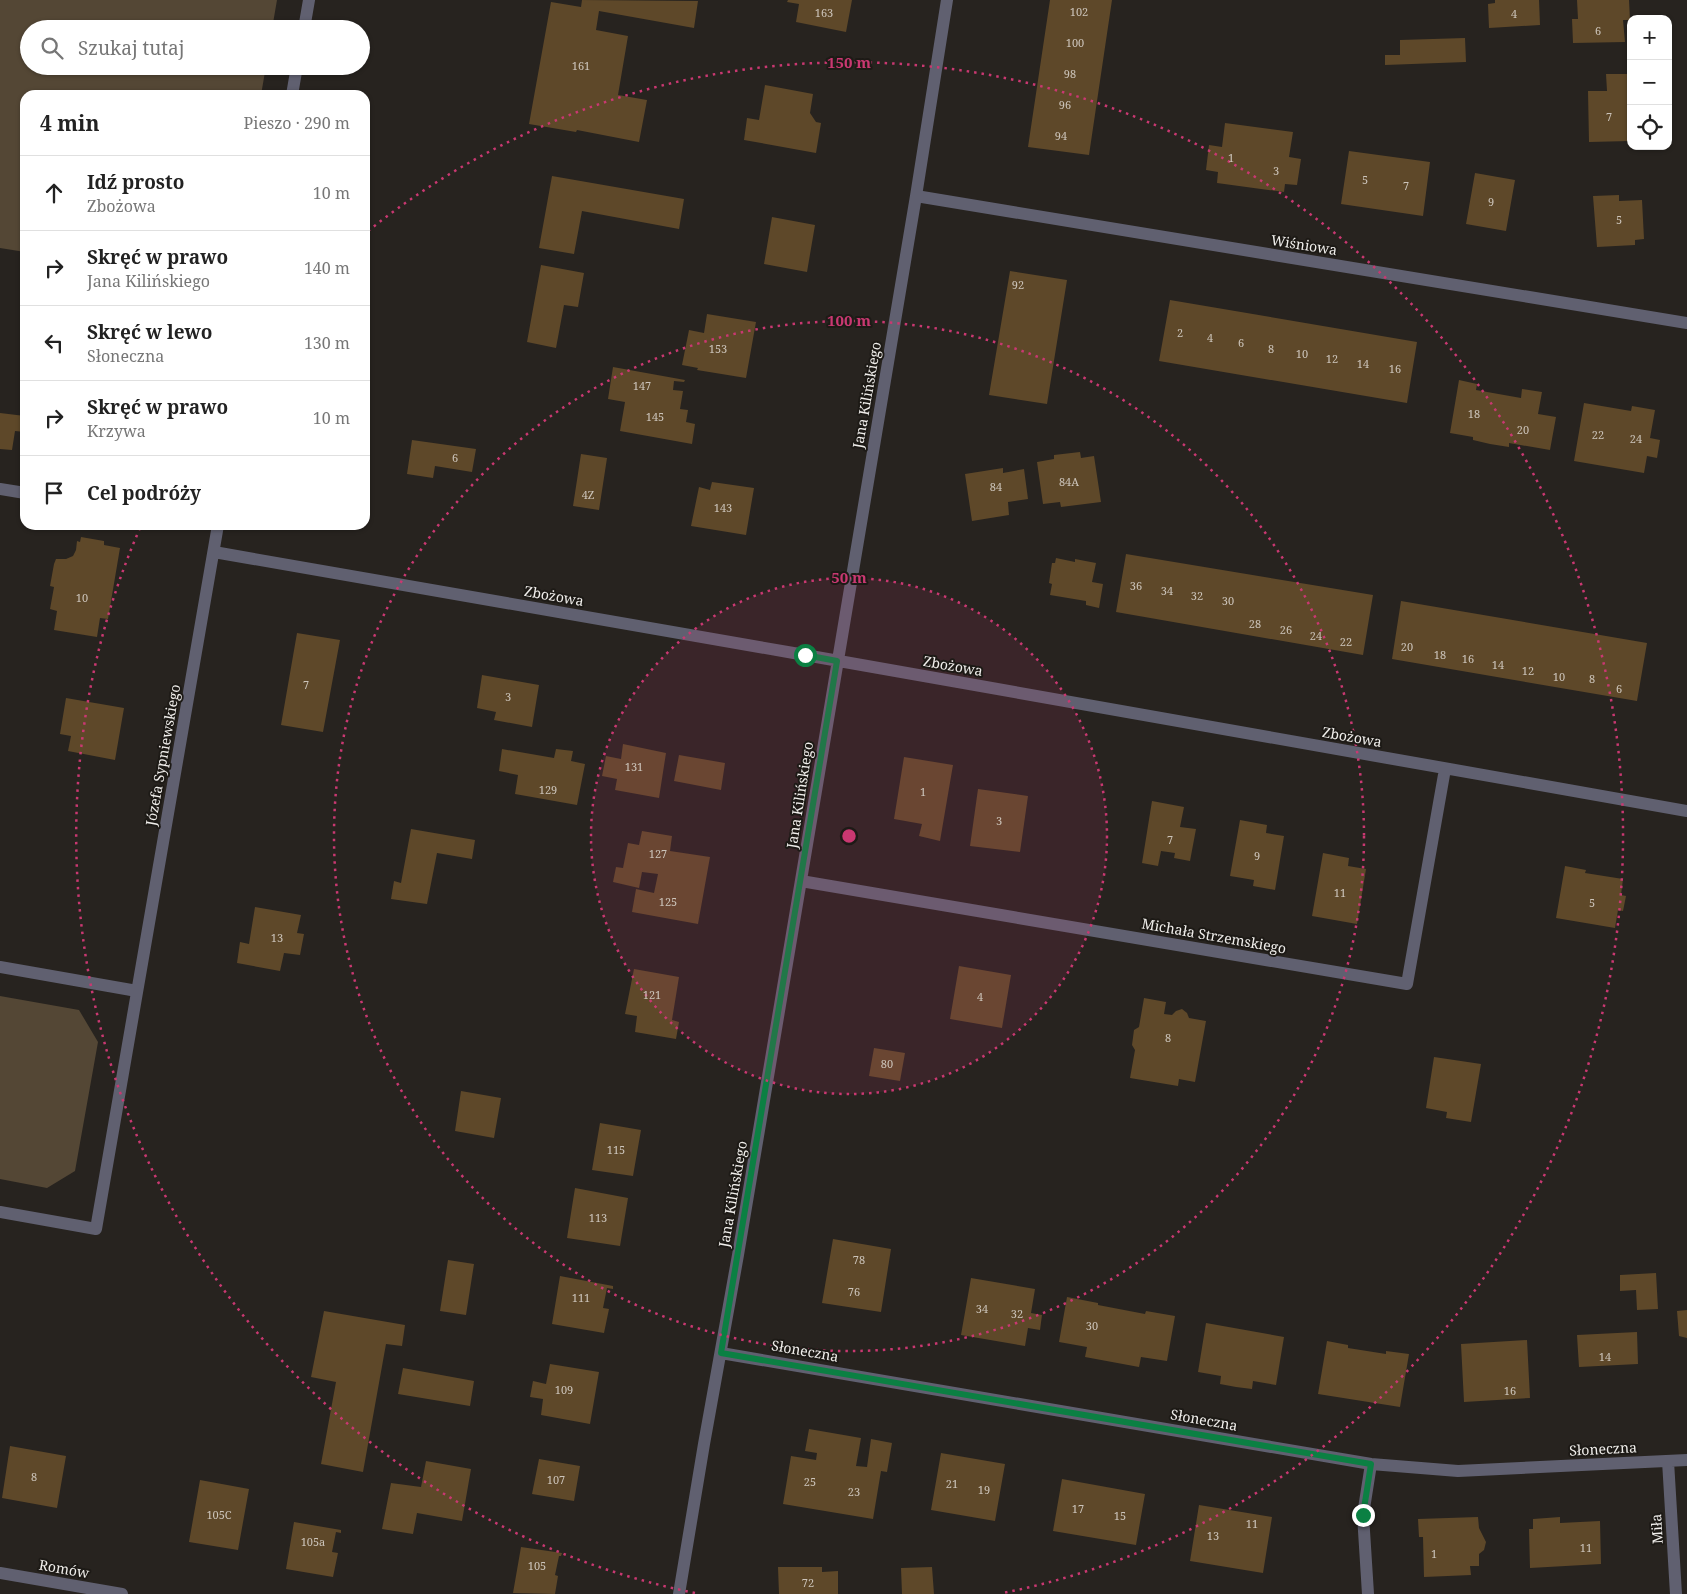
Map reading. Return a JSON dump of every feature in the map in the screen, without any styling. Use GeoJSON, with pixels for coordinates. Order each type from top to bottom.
{"type":"FeatureCollection","features":[{"type":"Feature","properties":{"kind":"street"},"geometry":{"type":"LineString","coordinates":[[306,20],[309,0]]}},
{"type":"Feature","properties":{"kind":"street","name":"Jana Kilińskiego"},"geometry":{"type":"LineString","coordinates":[[679,1594],[801,881],[947,0]]}},
{"type":"Feature","properties":{"kind":"street"},"geometry":{"type":"LineString","coordinates":[[293,90],[295,75]]}},
{"type":"Feature","properties":{"kind":"street","name":"Wiśniowa"},"geometry":{"type":"LineString","coordinates":[[916,196],[1687,322]]}},
{"type":"Feature","properties":{"kind":"street"},"geometry":{"type":"LineString","coordinates":[[0,489],[20,493]]}},
{"type":"Feature","properties":{"kind":"street","name":"Józefa Sypniewskiego"},"geometry":{"type":"LineString","coordinates":[[0,1212],[96,1229],[217,530]]}},
{"type":"Feature","properties":{"kind":"street","name":"Zbożowa"},"geometry":{"type":"LineString","coordinates":[[214,552],[1687,811]]}},
{"type":"Feature","properties":{"kind":"street","name":"Michała Strzemskiego"},"geometry":{"type":"LineString","coordinates":[[801,881],[1407,984],[1445,769]]}},
{"type":"Feature","properties":{"kind":"street"},"geometry":{"type":"LineString","coordinates":[[0,967],[137,991]]}},
{"type":"Feature","properties":{"kind":"street","name":"Słoneczna"},"geometry":{"type":"LineString","coordinates":[[721,1353],[1371,1464],[1458,1471],[1687,1460]]}},
{"type":"Feature","properties":{"kind":"street","name":"Miła"},"geometry":{"type":"LineString","coordinates":[[1668,1461],[1676,1594]]}},
{"type":"Feature","properties":{"kind":"street"},"geometry":{"type":"LineString","coordinates":[[1368,1594],[1363,1515],[1371,1464]]}},
{"type":"Feature","properties":{"kind":"street","name":"Romów"},"geometry":{"type":"LineString","coordinates":[[0,1573],[122,1594]]}},
{"type":"Feature","properties":{"kind":"shaded area"},"geometry":{"type":"Polygon","coordinates":[[[0,0],[277,0],[274,20],[20,20],[20,75],[264,75],[262,90],[20,90],[20,251],[0,248],[0,0]]]}},
{"type":"Feature","properties":{"kind":"shaded area"},"geometry":{"type":"Polygon","coordinates":[[[0,996],[79,1010],[98,1042],[75,1171],[47,1188],[0,1179],[0,996]]]}},
{"type":"Feature","properties":{"kind":"building"},"geometry":{"type":"Polygon","coordinates":[[[582,0],[698,1],[694,28],[599,11],[596,30],[628,36],[618,95],[647,100],[639,142],[577,130],[576,132],[529,124],[551,2],[581,7],[582,0]]]}},
{"type":"Feature","properties":{"kind":"building"},"geometry":{"type":"Polygon","coordinates":[[[788,0],[852,0],[846,32],[796,22],[799,4],[787,2],[788,0]]]}},
{"type":"Feature","properties":{"kind":"building"},"geometry":{"type":"Polygon","coordinates":[[[1050,0],[1112,0],[1089,155],[1028,147],[1050,0]]]}},
{"type":"Feature","properties":{"kind":"building"},"geometry":{"type":"Polygon","coordinates":[[[1495,0],[1539,0],[1540,25],[1489,28],[1488,4],[1495,3],[1495,0]]]}},
{"type":"Feature","properties":{"kind":"building"},"geometry":{"type":"Polygon","coordinates":[[[1577,0],[1629,0],[1630,15],[1627,15],[1627,20],[1623,20],[1625,42],[1573,43],[1572,19],[1578,19],[1577,0]]]}},
{"type":"Feature","properties":{"kind":"building"},"geometry":{"type":"Polygon","coordinates":[[[1465,38],[1466,62],[1385,65],[1385,55],[1400,55],[1400,40],[1465,38]]]}},
{"type":"Feature","properties":{"kind":"building"},"geometry":{"type":"Polygon","coordinates":[[[1606,74],[1627,74],[1627,141],[1589,142],[1588,91],[1607,91],[1606,74]]]}},
{"type":"Feature","properties":{"kind":"building"},"geometry":{"type":"Polygon","coordinates":[[[765,85],[813,94],[810,113],[816,122],[821,123],[816,153],[744,140],[747,118],[759,120],[765,85]]]}},
{"type":"Feature","properties":{"kind":"building"},"geometry":{"type":"Polygon","coordinates":[[[1225,123],[1293,132],[1289,157],[1301,159],[1297,185],[1285,184],[1284,192],[1217,183],[1218,172],[1206,170],[1209,145],[1222,147],[1225,123]]]}},
{"type":"Feature","properties":{"kind":"building"},"geometry":{"type":"Polygon","coordinates":[[[1349,151],[1430,162],[1423,216],[1341,204],[1349,151]]]}},
{"type":"Feature","properties":{"kind":"building"},"geometry":{"type":"Polygon","coordinates":[[[1475,173],[1515,180],[1506,231],[1466,224],[1475,173]]]}},
{"type":"Feature","properties":{"kind":"building"},"geometry":{"type":"Polygon","coordinates":[[[552,176],[684,199],[679,229],[582,211],[574,254],[539,248],[552,176]]]}},
{"type":"Feature","properties":{"kind":"building"},"geometry":{"type":"Polygon","coordinates":[[[1619,195],[1619,201],[1642,200],[1644,239],[1635,240],[1635,245],[1597,247],[1593,196],[1619,195]]]}},
{"type":"Feature","properties":{"kind":"building"},"geometry":{"type":"Polygon","coordinates":[[[772,217],[815,225],[807,272],[764,264],[772,217]]]}},
{"type":"Feature","properties":{"kind":"building"},"geometry":{"type":"Polygon","coordinates":[[[541,265],[584,273],[578,307],[564,305],[556,348],[527,342],[541,265]]]}},
{"type":"Feature","properties":{"kind":"building"},"geometry":{"type":"Polygon","coordinates":[[[1010,271],[1067,280],[1047,404],[989,395],[1010,271]]]}},
{"type":"Feature","properties":{"kind":"building"},"geometry":{"type":"Polygon","coordinates":[[[1170,300],[1417,342],[1407,403],[1159,361],[1170,300]]]}},
{"type":"Feature","properties":{"kind":"building"},"geometry":{"type":"Polygon","coordinates":[[[707,314],[756,322],[746,378],[697,370],[698,368],[682,365],[689,330],[704,333],[707,314]]]}},
{"type":"Feature","properties":{"kind":"building"},"geometry":{"type":"Polygon","coordinates":[[[613,367],[685,380],[684,382],[674,381],[673,390],[683,391],[680,409],[688,410],[686,422],[695,424],[692,444],[620,431],[625,402],[608,399],[613,367]]]}},
{"type":"Feature","properties":{"kind":"building"},"geometry":{"type":"Polygon","coordinates":[[[1459,380],[1477,384],[1476,390],[1521,398],[1522,389],[1542,392],[1538,414],[1556,417],[1550,450],[1509,443],[1509,447],[1490,444],[1473,440],[1473,437],[1450,433],[1459,380]]]}},
{"type":"Feature","properties":{"kind":"building"},"geometry":{"type":"Polygon","coordinates":[[[1584,403],[1631,411],[1632,406],[1655,410],[1650,438],[1660,440],[1657,458],[1647,456],[1644,473],[1574,461],[1584,403]]]}},
{"type":"Feature","properties":{"kind":"building"},"geometry":{"type":"Polygon","coordinates":[[[0,413],[20,415],[20,432],[15,431],[12,450],[0,449],[0,413]]]}},
{"type":"Feature","properties":{"kind":"building"},"geometry":{"type":"Polygon","coordinates":[[[412,440],[476,449],[472,472],[435,466],[433,478],[407,474],[412,440]]]}},
{"type":"Feature","properties":{"kind":"building"},"geometry":{"type":"Polygon","coordinates":[[[1080,452],[1081,458],[1094,456],[1101,502],[1061,507],[1060,502],[1043,504],[1037,462],[1054,459],[1054,455],[1080,452]]]}},
{"type":"Feature","properties":{"kind":"building"},"geometry":{"type":"Polygon","coordinates":[[[581,454],[607,458],[599,510],[573,506],[581,454]]]}},
{"type":"Feature","properties":{"kind":"building"},"geometry":{"type":"Polygon","coordinates":[[[1003,468],[1003,473],[1024,469],[1028,499],[1008,502],[1009,515],[972,521],[965,474],[1003,468]]]}},
{"type":"Feature","properties":{"kind":"building"},"geometry":{"type":"Polygon","coordinates":[[[712,482],[754,488],[746,535],[691,526],[699,487],[710,490],[712,482]]]}},
{"type":"Feature","properties":{"kind":"building"},"geometry":{"type":"Polygon","coordinates":[[[81,537],[104,541],[104,545],[120,548],[108,619],[100,618],[97,637],[54,630],[57,611],[50,609],[54,587],[50,586],[56,559],[66,559],[73,556],[77,541],[80,542],[81,537]]]}},
{"type":"Feature","properties":{"kind":"building"},"geometry":{"type":"Polygon","coordinates":[[[1126,554],[1373,595],[1363,655],[1116,612],[1126,554]]]}},
{"type":"Feature","properties":{"kind":"building"},"geometry":{"type":"Polygon","coordinates":[[[1056,558],[1075,562],[1075,559],[1096,563],[1092,582],[1103,584],[1099,608],[1086,605],[1086,601],[1050,595],[1052,584],[1049,583],[1052,563],[1055,563],[1056,558]]]}},
{"type":"Feature","properties":{"kind":"building"},"geometry":{"type":"Polygon","coordinates":[[[1401,601],[1647,643],[1637,701],[1392,659],[1401,601]]]}},
{"type":"Feature","properties":{"kind":"building"},"geometry":{"type":"Polygon","coordinates":[[[297,633],[340,640],[323,732],[281,725],[297,633]]]}},
{"type":"Feature","properties":{"kind":"building"},"geometry":{"type":"Polygon","coordinates":[[[482,675],[539,685],[532,727],[494,720],[496,712],[477,708],[482,675]]]}},
{"type":"Feature","properties":{"kind":"building"},"geometry":{"type":"Polygon","coordinates":[[[66,698],[124,708],[115,760],[68,751],[71,736],[60,734],[66,698]]]}},
{"type":"Feature","properties":{"kind":"building"},"geometry":{"type":"Polygon","coordinates":[[[623,744],[666,753],[659,798],[615,790],[617,779],[602,776],[606,756],[621,759],[623,744]]]}},
{"type":"Feature","properties":{"kind":"building"},"geometry":{"type":"Polygon","coordinates":[[[502,749],[554,758],[556,749],[573,751],[571,761],[585,764],[577,805],[515,794],[518,775],[499,771],[502,749]]]}},
{"type":"Feature","properties":{"kind":"building"},"geometry":{"type":"Polygon","coordinates":[[[679,755],[725,763],[721,790],[674,781],[679,755]]]}},
{"type":"Feature","properties":{"kind":"building"},"geometry":{"type":"Polygon","coordinates":[[[904,757],[953,765],[940,841],[919,836],[922,824],[894,819],[904,757]]]}},
{"type":"Feature","properties":{"kind":"building"},"geometry":{"type":"Polygon","coordinates":[[[978,789],[1028,796],[1020,852],[970,846],[978,789]]]}},
{"type":"Feature","properties":{"kind":"building"},"geometry":{"type":"Polygon","coordinates":[[[1152,801],[1184,807],[1180,827],[1196,829],[1190,861],[1174,858],[1175,853],[1161,851],[1158,866],[1142,863],[1152,801]]]}},
{"type":"Feature","properties":{"kind":"building"},"geometry":{"type":"Polygon","coordinates":[[[1240,820],[1267,825],[1266,833],[1284,836],[1275,890],[1253,886],[1254,880],[1230,876],[1240,820]]]}},
{"type":"Feature","properties":{"kind":"building"},"geometry":{"type":"Polygon","coordinates":[[[411,829],[475,840],[472,859],[437,853],[427,904],[391,899],[394,881],[401,883],[411,829]]]}},
{"type":"Feature","properties":{"kind":"building"},"geometry":{"type":"Polygon","coordinates":[[[642,831],[672,836],[670,851],[710,857],[698,924],[632,912],[636,889],[654,893],[658,874],[642,872],[639,888],[613,882],[616,867],[623,868],[628,843],[639,845],[642,831]]]}},
{"type":"Feature","properties":{"kind":"building"},"geometry":{"type":"Polygon","coordinates":[[[1323,853],[1349,858],[1348,866],[1366,869],[1357,924],[1312,916],[1323,853]]]}},
{"type":"Feature","properties":{"kind":"building"},"geometry":{"type":"Polygon","coordinates":[[[1565,866],[1586,870],[1585,873],[1623,879],[1621,895],[1626,896],[1623,911],[1618,910],[1615,928],[1556,918],[1565,866]]]}},
{"type":"Feature","properties":{"kind":"building"},"geometry":{"type":"Polygon","coordinates":[[[255,907],[301,915],[297,933],[304,934],[300,955],[284,953],[280,971],[237,963],[240,942],[249,944],[255,907]]]}},
{"type":"Feature","properties":{"kind":"building"},"geometry":{"type":"Polygon","coordinates":[[[959,966],[1011,975],[1002,1028],[950,1019],[959,966]]]}},
{"type":"Feature","properties":{"kind":"building"},"geometry":{"type":"Polygon","coordinates":[[[634,969],[679,977],[672,1020],[679,1022],[676,1039],[635,1032],[637,1016],[625,1014],[634,969]]]}},
{"type":"Feature","properties":{"kind":"building"},"geometry":{"type":"Polygon","coordinates":[[[1144,998],[1166,1002],[1164,1014],[1172,1015],[1182,1009],[1189,1018],[1206,1021],[1195,1082],[1179,1079],[1178,1086],[1130,1078],[1135,1050],[1132,1045],[1134,1030],[1139,1027],[1144,998]]]}},
{"type":"Feature","properties":{"kind":"building"},"geometry":{"type":"Polygon","coordinates":[[[874,1048],[905,1053],[900,1081],[869,1076],[874,1048]]]}},
{"type":"Feature","properties":{"kind":"building"},"geometry":{"type":"Polygon","coordinates":[[[1434,1057],[1481,1064],[1471,1122],[1446,1118],[1447,1112],[1426,1108],[1434,1057]]]}},
{"type":"Feature","properties":{"kind":"building"},"geometry":{"type":"Polygon","coordinates":[[[461,1091],[501,1098],[494,1138],[455,1131],[461,1091]]]}},
{"type":"Feature","properties":{"kind":"building"},"geometry":{"type":"Polygon","coordinates":[[[600,1123],[641,1130],[633,1176],[592,1170],[600,1123]]]}},
{"type":"Feature","properties":{"kind":"building"},"geometry":{"type":"Polygon","coordinates":[[[575,1188],[628,1198],[620,1246],[567,1238],[575,1188]]]}},
{"type":"Feature","properties":{"kind":"building"},"geometry":{"type":"Polygon","coordinates":[[[833,1239],[891,1249],[881,1312],[822,1303],[833,1239]]]}},
{"type":"Feature","properties":{"kind":"building"},"geometry":{"type":"Polygon","coordinates":[[[448,1260],[474,1264],[466,1315],[440,1311],[448,1260]]]}},
{"type":"Feature","properties":{"kind":"building"},"geometry":{"type":"Polygon","coordinates":[[[1656,1273],[1658,1309],[1637,1310],[1636,1290],[1620,1291],[1620,1275],[1656,1273]]]}},
{"type":"Feature","properties":{"kind":"building"},"geometry":{"type":"Polygon","coordinates":[[[560,1276],[613,1286],[613,1289],[607,1288],[603,1308],[609,1309],[604,1333],[552,1324],[560,1276]]]}},
{"type":"Feature","properties":{"kind":"building"},"geometry":{"type":"Polygon","coordinates":[[[971,1278],[1035,1289],[1031,1313],[1042,1315],[1040,1330],[1028,1328],[1025,1346],[961,1335],[971,1278]]]}},
{"type":"Feature","properties":{"kind":"building"},"geometry":{"type":"Polygon","coordinates":[[[1067,1297],[1145,1314],[1146,1311],[1175,1316],[1167,1361],[1141,1357],[1139,1367],[1085,1357],[1087,1347],[1059,1342],[1067,1297]]]}},
{"type":"Feature","properties":{"kind":"building"},"geometry":{"type":"Polygon","coordinates":[[[1687,1310],[1687,1338],[1679,1336],[1677,1311],[1687,1310]]]}},
{"type":"Feature","properties":{"kind":"building"},"geometry":{"type":"Polygon","coordinates":[[[324,1311],[405,1325],[402,1346],[386,1344],[363,1472],[321,1464],[336,1382],[311,1377],[324,1311]]]}},
{"type":"Feature","properties":{"kind":"building"},"geometry":{"type":"Polygon","coordinates":[[[1206,1323],[1284,1337],[1276,1385],[1253,1381],[1252,1389],[1236,1387],[1220,1384],[1221,1376],[1198,1372],[1206,1323]]]}},
{"type":"Feature","properties":{"kind":"building"},"geometry":{"type":"Polygon","coordinates":[[[1637,1332],[1638,1364],[1579,1367],[1577,1335],[1637,1332]]]}},
{"type":"Feature","properties":{"kind":"building"},"geometry":{"type":"Polygon","coordinates":[[[1527,1340],[1530,1398],[1464,1402],[1461,1344],[1527,1340]]]}},
{"type":"Feature","properties":{"kind":"building"},"geometry":{"type":"Polygon","coordinates":[[[1327,1341],[1348,1345],[1348,1348],[1386,1354],[1386,1351],[1409,1354],[1400,1407],[1318,1394],[1327,1341]]]}},
{"type":"Feature","properties":{"kind":"building"},"geometry":{"type":"Polygon","coordinates":[[[550,1364],[599,1372],[590,1424],[541,1415],[543,1399],[530,1397],[533,1381],[546,1384],[550,1364]]]}},
{"type":"Feature","properties":{"kind":"building"},"geometry":{"type":"Polygon","coordinates":[[[403,1368],[474,1381],[470,1406],[398,1394],[403,1368]]]}},
{"type":"Feature","properties":{"kind":"building"},"geometry":{"type":"Polygon","coordinates":[[[809,1429],[861,1438],[856,1466],[867,1467],[871,1439],[892,1443],[887,1472],[881,1471],[873,1519],[783,1504],[791,1456],[816,1460],[817,1453],[805,1451],[809,1429]]]}},
{"type":"Feature","properties":{"kind":"building"},"geometry":{"type":"Polygon","coordinates":[[[10,1446],[66,1456],[57,1508],[2,1498],[10,1446]]]}},
{"type":"Feature","properties":{"kind":"building"},"geometry":{"type":"Polygon","coordinates":[[[941,1453],[1005,1464],[995,1521],[931,1510],[941,1453]]]}},
{"type":"Feature","properties":{"kind":"building"},"geometry":{"type":"Polygon","coordinates":[[[539,1459],[580,1466],[574,1501],[532,1494],[539,1459]]]}},
{"type":"Feature","properties":{"kind":"building"},"geometry":{"type":"Polygon","coordinates":[[[426,1461],[471,1469],[462,1521],[417,1513],[413,1534],[382,1529],[391,1483],[421,1487],[426,1461]]]}},
{"type":"Feature","properties":{"kind":"building"},"geometry":{"type":"Polygon","coordinates":[[[1062,1479],[1145,1494],[1136,1545],[1053,1531],[1062,1479]]]}},
{"type":"Feature","properties":{"kind":"building"},"geometry":{"type":"Polygon","coordinates":[[[200,1480],[249,1489],[238,1550],[189,1542],[200,1480]]]}},
{"type":"Feature","properties":{"kind":"building"},"geometry":{"type":"Polygon","coordinates":[[[1199,1505],[1272,1517],[1263,1573],[1190,1561],[1199,1505]]]}},
{"type":"Feature","properties":{"kind":"building"},"geometry":{"type":"Polygon","coordinates":[[[1478,1517],[1479,1528],[1486,1542],[1484,1550],[1479,1554],[1479,1566],[1470,1566],[1471,1575],[1424,1577],[1423,1537],[1419,1537],[1418,1519],[1478,1517]]]}},
{"type":"Feature","properties":{"kind":"building"},"geometry":{"type":"Polygon","coordinates":[[[1560,1517],[1560,1523],[1600,1521],[1601,1564],[1530,1568],[1529,1529],[1533,1529],[1533,1519],[1560,1517]]]}},
{"type":"Feature","properties":{"kind":"building"},"geometry":{"type":"Polygon","coordinates":[[[294,1522],[341,1530],[341,1533],[336,1532],[332,1552],[338,1553],[333,1577],[286,1569],[294,1522]]]}},
{"type":"Feature","properties":{"kind":"building"},"geometry":{"type":"Polygon","coordinates":[[[521,1547],[562,1553],[559,1556],[555,1575],[558,1576],[555,1594],[513,1593],[521,1547]]]}},
{"type":"Feature","properties":{"kind":"building"},"geometry":{"type":"Polygon","coordinates":[[[778,1567],[822,1567],[822,1572],[838,1571],[838,1594],[779,1594],[778,1567]]]}},
{"type":"Feature","properties":{"kind":"building"},"geometry":{"type":"Polygon","coordinates":[[[932,1567],[934,1594],[902,1594],[901,1568],[932,1567]]]}},
{"type":"Feature","properties":{"kind":"route"},"geometry":{"type":"LineString","coordinates":[[805,655],[837,661],[721,1353],[1371,1464],[1363,1515]]}}]}
